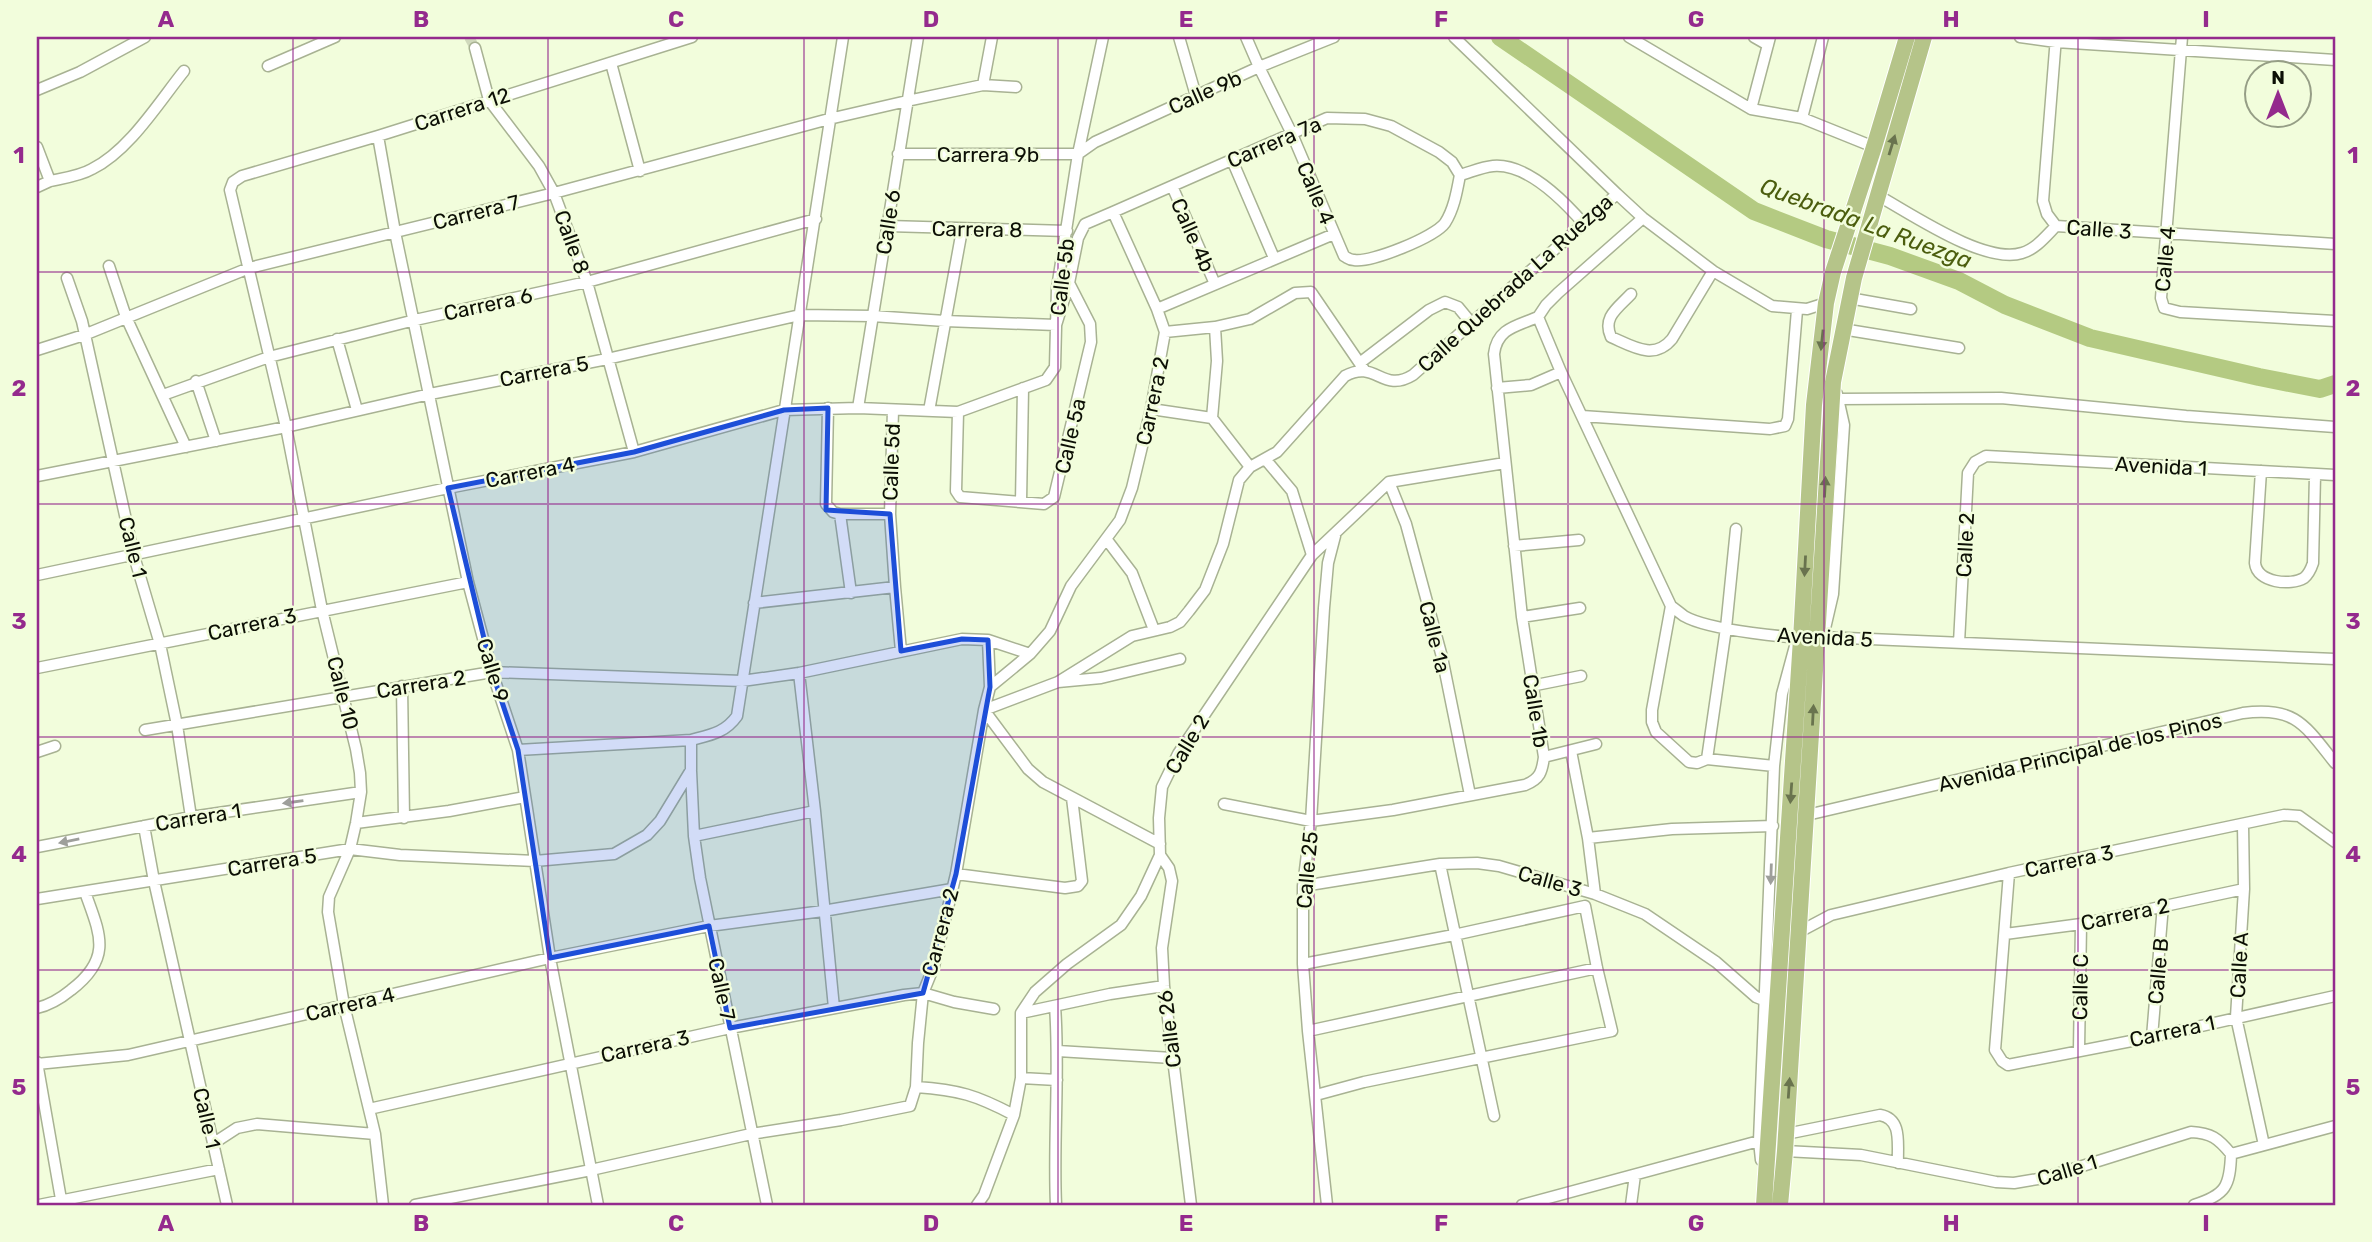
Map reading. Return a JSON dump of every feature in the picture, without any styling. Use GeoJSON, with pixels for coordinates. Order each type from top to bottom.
{"type":"FeatureCollection","features":[{"type":"Feature","properties":{"kind":"main road"},"geometry":{"type":"LineString","coordinates":[[1780,1205],[1807,815],[1814,638],[1814,405],[1826,303],[1833,272],[1907,37]]}},
{"type":"Feature","properties":{"kind":"main road"},"geometry":{"type":"LineString","coordinates":[[1764,1205],[1814,638],[1833,382],[1854,278],[1924,37]]}},
{"type":"Feature","properties":{"kind":"street"},"geometry":{"type":"LineString","coordinates":[[37,90],[80,72],[145,37]]}},
{"type":"Feature","properties":{"kind":"street"},"geometry":{"type":"LineString","coordinates":[[268,66],[306,42],[335,37]]}},
{"type":"Feature","properties":{"kind":"street","name":"Carrera 12"},"geometry":{"type":"LineString","coordinates":[[233,182],[242,176],[692,37]]}},
{"type":"Feature","properties":{"kind":"street"},"geometry":{"type":"LineString","coordinates":[[518,750],[691,740],[716,734],[730,726],[737,716],[843,37]]}},
{"type":"Feature","properties":{"kind":"street","name":"Calle 6"},"geometry":{"type":"LineString","coordinates":[[858,408],[918,37]]}},
{"type":"Feature","properties":{"kind":"street"},"geometry":{"type":"LineString","coordinates":[[983,85],[992,37]]}},
{"type":"Feature","properties":{"kind":"street","name":"Calle 5b"},"geometry":{"type":"LineString","coordinates":[[1023,388],[1046,380],[1055,367],[1057,288],[1078,154],[1103,37]]}},
{"type":"Feature","properties":{"kind":"street"},"geometry":{"type":"LineString","coordinates":[[1180,37],[1196,96]]}},
{"type":"Feature","properties":{"kind":"street","name":"Calle 4"},"geometry":{"type":"LineString","coordinates":[[1246,37],[1292,134],[1334,234]]}},
{"type":"Feature","properties":{"kind":"street","name":"Calle 9b"},"geometry":{"type":"LineString","coordinates":[[1078,154],[1095,142],[1259,67],[1334,37]]}},
{"type":"Feature","properties":{"kind":"street","name":"Calle Quebrada La Ruezga"},"geometry":{"type":"LineString","coordinates":[[1363,366],[1393,383],[1402,382],[1413,375],[1617,194],[1454,37]]}},
{"type":"Feature","properties":{"kind":"street"},"geometry":{"type":"LineString","coordinates":[[1629,37],[1751,109],[1802,118],[1874,147]]}},
{"type":"Feature","properties":{"kind":"street"},"geometry":{"type":"LineString","coordinates":[[1751,109],[1769,41],[1754,37]]}},
{"type":"Feature","properties":{"kind":"street"},"geometry":{"type":"LineString","coordinates":[[1802,118],[1823,37]]}},
{"type":"Feature","properties":{"kind":"street"},"geometry":{"type":"LineString","coordinates":[[2021,37],[2335,60]]}},
{"type":"Feature","properties":{"kind":"street","name":"Calle 4"},"geometry":{"type":"LineString","coordinates":[[2182,37],[2161,298],[2164,308],[2180,312],[2335,320]]}},
{"type":"Feature","properties":{"kind":"street","name":"Calle 3"},"geometry":{"type":"LineString","coordinates":[[2056,39],[2043,201],[2047,214],[2056,226],[2335,244]]}},
{"type":"Feature","properties":{"kind":"street","name":"Calle 8"},"geometry":{"type":"LineString","coordinates":[[475,48],[489,100],[539,166],[554,193],[587,282],[634,452]]}},
{"type":"Feature","properties":{"kind":"street"},"geometry":{"type":"LineString","coordinates":[[611,63],[640,171]]}},
{"type":"Feature","properties":{"kind":"street"},"geometry":{"type":"LineString","coordinates":[[37,187],[90,170],[104,162],[135,132],[184,71]]}},
{"type":"Feature","properties":{"kind":"street","name":"Carrera 7"},"geometry":{"type":"LineString","coordinates":[[126,317],[249,268],[640,171],[829,119],[983,85],[1016,87]]}},
{"type":"Feature","properties":{"kind":"street","name":"Carrera 7a"},"geometry":{"type":"LineString","coordinates":[[1056,325],[1085,224],[1327,118],[1365,118],[1391,126],[1439,152],[1452,162],[1461,175]]}},
{"type":"Feature","properties":{"kind":"street","name":"Calle 9"},"geometry":{"type":"LineString","coordinates":[[378,136],[395,232],[468,582],[492,672],[518,750],[550,958],[598,1205]]}},
{"type":"Feature","properties":{"kind":"street"},"geometry":{"type":"LineString","coordinates":[[37,147],[50,181]]}},
{"type":"Feature","properties":{"kind":"street","name":"Carrera 9b"},"geometry":{"type":"LineString","coordinates":[[898,154],[1078,154]]}},
{"type":"Feature","properties":{"kind":"street"},"geometry":{"type":"LineString","coordinates":[[1232,160],[1274,258]]}},
{"type":"Feature","properties":{"kind":"street"},"geometry":{"type":"LineString","coordinates":[[1157,310],[1334,234],[1344,256],[1351,261],[1399,249],[1431,235],[1444,225],[1451,211],[1461,175],[1496,165],[1515,170],[1544,184],[1584,224]]}},
{"type":"Feature","properties":{"kind":"street","name":"Calle 10"},"geometry":{"type":"LineString","coordinates":[[233,182],[230,190],[286,427],[322,610],[356,749],[360,792],[356,823],[351,849],[329,897],[328,912],[344,1005],[374,1134],[383,1205]]}},
{"type":"Feature","properties":{"kind":"street","name":"Calle 4b"},"geometry":{"type":"LineString","coordinates":[[1172,187],[1215,284]]}},
{"type":"Feature","properties":{"kind":"street"},"geometry":{"type":"LineString","coordinates":[[1617,194],[1643,218],[1713,271],[1772,306],[1807,310],[1826,303]]}},
{"type":"Feature","properties":{"kind":"street"},"geometry":{"type":"LineString","coordinates":[[1875,203],[1972,247],[2007,255],[2030,249],[2056,226]]}},
{"type":"Feature","properties":{"kind":"street","name":"Carrera 2"},"geometry":{"type":"LineString","coordinates":[[916,1087],[923,993],[934,966],[956,874],[990,687],[1030,654],[1050,631],[1071,586],[1120,520],[1132,488],[1151,409],[1165,331],[1113,212]]}},
{"type":"Feature","properties":{"kind":"street"},"geometry":{"type":"LineString","coordinates":[[1643,218],[1558,293],[1538,317],[1671,606],[1651,710],[1656,732],[1689,762],[1698,763],[1707,759],[1774,766]]}},
{"type":"Feature","properties":{"kind":"street","name":"Carrera 6"},"geometry":{"type":"LineString","coordinates":[[163,394],[269,357],[415,320],[587,282],[816,219]]}},
{"type":"Feature","properties":{"kind":"street","name":"Carrera 8"},"geometry":{"type":"LineString","coordinates":[[888,226],[1067,231]]}},
{"type":"Feature","properties":{"kind":"street"},"geometry":{"type":"LineString","coordinates":[[929,411],[962,230]]}},
{"type":"Feature","properties":{"kind":"street"},"geometry":{"type":"LineString","coordinates":[[109,266],[126,317],[186,447]]}},
{"type":"Feature","properties":{"kind":"street"},"geometry":{"type":"LineString","coordinates":[[1631,294],[1608,318],[1607,328],[1611,337],[1645,351],[1658,351],[1666,347],[1672,339],[1713,271]]}},
{"type":"Feature","properties":{"kind":"street","name":"Calle 1"},"geometry":{"type":"LineString","coordinates":[[66,278],[78,307],[134,556],[160,643],[177,725],[191,817]]}},
{"type":"Feature","properties":{"kind":"street","name":"Calle 5a"},"geometry":{"type":"LineString","coordinates":[[958,412],[956,491],[960,497],[1044,503],[1054,497],[1091,342],[1090,324],[1069,283]]}},
{"type":"Feature","properties":{"kind":"street"},"geometry":{"type":"LineString","coordinates":[[1165,331],[1215,327],[1250,319],[1295,293],[1311,292],[1363,366]]}},
{"type":"Feature","properties":{"kind":"street"},"geometry":{"type":"LineString","coordinates":[[1849,298],[1911,309]]}},
{"type":"Feature","properties":{"kind":"street"},"geometry":{"type":"LineString","coordinates":[[1160,849],[1043,782],[1028,768],[984,710],[1058,682],[1132,636],[1180,622],[1205,590],[1223,544],[1239,480],[1250,467],[1277,452],[1345,376],[1363,366],[1429,310],[1445,302],[1458,307],[1472,324]]}},
{"type":"Feature","properties":{"kind":"street"},"geometry":{"type":"LineString","coordinates":[[1582,416],[1770,429],[1785,426],[1788,419],[1797,310]]}},
{"type":"Feature","properties":{"kind":"street","name":"Carrera 5"},"geometry":{"type":"LineString","coordinates":[[37,476],[286,427],[800,315],[1056,325]]}},
{"type":"Feature","properties":{"kind":"street"},"geometry":{"type":"LineString","coordinates":[[37,350],[84,335],[126,317]]}},
{"type":"Feature","properties":{"kind":"street","name":"Calle 1b"},"geometry":{"type":"LineString","coordinates":[[1224,804],[1311,821],[1393,810],[1525,785],[1537,780],[1543,771],[1544,757],[1522,617],[1494,354],[1499,335],[1538,317]]}},
{"type":"Feature","properties":{"kind":"street"},"geometry":{"type":"LineString","coordinates":[[1215,327],[1217,362],[1212,418],[1250,467]]}},
{"type":"Feature","properties":{"kind":"street"},"geometry":{"type":"LineString","coordinates":[[1842,329],[1959,348]]}},
{"type":"Feature","properties":{"kind":"street"},"geometry":{"type":"LineString","coordinates":[[337,339],[357,410]]}},
{"type":"Feature","properties":{"kind":"street"},"geometry":{"type":"LineString","coordinates":[[1497,388],[1531,385],[1561,372]]}},
{"type":"Feature","properties":{"kind":"street"},"geometry":{"type":"LineString","coordinates":[[196,381],[216,441]]}},
{"type":"Feature","properties":{"kind":"street"},"geometry":{"type":"LineString","coordinates":[[1764,1205],[1759,1141],[1774,766],[1782,694],[1795,647],[1814,638],[1833,594],[1844,425],[1833,382]]}},
{"type":"Feature","properties":{"kind":"street"},"geometry":{"type":"LineString","coordinates":[[1021,502],[1023,388]]}},
{"type":"Feature","properties":{"kind":"street","name":"Carrera 4"},"geometry":{"type":"LineString","coordinates":[[37,575],[448,488],[634,452],[784,410],[858,408],[958,412],[1023,388]]}},
{"type":"Feature","properties":{"kind":"street"},"geometry":{"type":"LineString","coordinates":[[1839,399],[2001,398],[2335,427]]}},
{"type":"Feature","properties":{"kind":"street"},"geometry":{"type":"LineString","coordinates":[[828,408],[826,503],[833,512],[839,514],[890,514]]}},
{"type":"Feature","properties":{"kind":"street"},"geometry":{"type":"LineString","coordinates":[[1151,409],[1212,418]]}},
{"type":"Feature","properties":{"kind":"street","name":"Calle 5d"},"geometry":{"type":"LineString","coordinates":[[893,410],[890,514],[901,651]]}},
{"type":"Feature","properties":{"kind":"street","name":"Avenida 1"},"geometry":{"type":"LineString","coordinates":[[1986,456],[2335,475]]}},
{"type":"Feature","properties":{"kind":"street","name":"Calle 2"},"geometry":{"type":"LineString","coordinates":[[1959,643],[1968,473],[1975,462],[1986,456]]}},
{"type":"Feature","properties":{"kind":"street"},"geometry":{"type":"LineString","coordinates":[[1266,460],[1292,491],[1312,555]]}},
{"type":"Feature","properties":{"kind":"street"},"geometry":{"type":"LineString","coordinates":[[1390,482],[1505,463]]}},
{"type":"Feature","properties":{"kind":"street"},"geometry":{"type":"LineString","coordinates":[[2261,471],[2256,570],[2267,580],[2297,580],[2310,571],[2313,563],[2315,475]]}},
{"type":"Feature","properties":{"kind":"street","name":"Calle 2"},"geometry":{"type":"LineString","coordinates":[[1021,1013],[1035,992],[1067,964],[1121,925],[1141,896],[1160,849],[1162,788],[1178,754],[1312,555],[1390,482]]}},
{"type":"Feature","properties":{"kind":"street","name":"Calle 1a"},"geometry":{"type":"LineString","coordinates":[[1390,482],[1406,524],[1442,657],[1470,795]]}},
{"type":"Feature","properties":{"kind":"street"},"geometry":{"type":"LineString","coordinates":[[839,514],[851,593]]}},
{"type":"Feature","properties":{"kind":"street"},"geometry":{"type":"LineString","coordinates":[[1707,759],[1726,628],[1736,529]]}},
{"type":"Feature","properties":{"kind":"street","name":"Calle 25"},"geometry":{"type":"LineString","coordinates":[[1327,1205],[1308,1031],[1303,964],[1303,886],[1311,821],[1328,563],[1335,535]]}},
{"type":"Feature","properties":{"kind":"street"},"geometry":{"type":"LineString","coordinates":[[1107,540],[1132,573],[1154,629]]}},
{"type":"Feature","properties":{"kind":"street"},"geometry":{"type":"LineString","coordinates":[[1514,546],[1579,540]]}},
{"type":"Feature","properties":{"kind":"street","name":"Carrera 3"},"geometry":{"type":"LineString","coordinates":[[37,668],[468,582]]}},
{"type":"Feature","properties":{"kind":"street"},"geometry":{"type":"LineString","coordinates":[[754,603],[895,587]]}},
{"type":"Feature","properties":{"kind":"street","name":"Avenida 5"},"geometry":{"type":"LineString","coordinates":[[1671,606],[1686,617],[1726,628],[1814,638],[2335,659]]}},
{"type":"Feature","properties":{"kind":"street"},"geometry":{"type":"LineString","coordinates":[[1522,617],[1580,608]]}},
{"type":"Feature","properties":{"kind":"street","name":"Carrera 2"},"geometry":{"type":"LineString","coordinates":[[145,730],[492,672],[742,681],[799,673],[962,639],[988,640],[1030,654]]}},
{"type":"Feature","properties":{"kind":"street"},"geometry":{"type":"LineString","coordinates":[[988,640],[990,687]]}},
{"type":"Feature","properties":{"kind":"street"},"geometry":{"type":"LineString","coordinates":[[1058,682],[1101,678],[1180,659]]}},
{"type":"Feature","properties":{"kind":"street"},"geometry":{"type":"LineString","coordinates":[[799,673],[816,811],[834,1009]]}},
{"type":"Feature","properties":{"kind":"street"},"geometry":{"type":"LineString","coordinates":[[1531,686],[1581,676]]}},
{"type":"Feature","properties":{"kind":"street"},"geometry":{"type":"LineString","coordinates":[[402,686],[404,818]]}},
{"type":"Feature","properties":{"kind":"street","name":"Avenida Principal de los Pinos"},"geometry":{"type":"LineString","coordinates":[[1807,815],[2243,713],[2262,711],[2278,712],[2296,720],[2314,737],[2335,764]]}},
{"type":"Feature","properties":{"kind":"street"},"geometry":{"type":"LineString","coordinates":[[691,740],[691,770]]}},
{"type":"Feature","properties":{"kind":"street"},"geometry":{"type":"LineString","coordinates":[[1544,757],[1596,744]]}},
{"type":"Feature","properties":{"kind":"street"},"geometry":{"type":"LineString","coordinates":[[37,752],[55,746]]}},
{"type":"Feature","properties":{"kind":"street"},"geometry":{"type":"LineString","coordinates":[[1571,751],[1588,838],[1595,894]]}},
{"type":"Feature","properties":{"kind":"street","name":"Carrera 5"},"geometry":{"type":"LineString","coordinates":[[37,899],[351,849],[400,855],[535,861],[614,854],[647,835],[660,821],[691,770]]}},
{"type":"Feature","properties":{"kind":"street","name":"Calle 7"},"geometry":{"type":"LineString","coordinates":[[691,770],[694,836],[709,926],[766,1205]]}},
{"type":"Feature","properties":{"kind":"street","name":"Carrera 1"},"geometry":{"type":"LineString","coordinates":[[37,847],[191,817],[360,792]]}},
{"type":"Feature","properties":{"kind":"street"},"geometry":{"type":"LineString","coordinates":[[356,823],[404,818],[525,797]]}},
{"type":"Feature","properties":{"kind":"street"},"geometry":{"type":"LineString","coordinates":[[956,874],[1065,888],[1078,886],[1082,881],[1072,798]]}},
{"type":"Feature","properties":{"kind":"street"},"geometry":{"type":"LineString","coordinates":[[694,836],[816,811]]}},
{"type":"Feature","properties":{"kind":"street","name":"Carrera 3"},"geometry":{"type":"LineString","coordinates":[[1799,932],[1831,915],[2009,873],[2284,815],[2299,816],[2335,842]]}},
{"type":"Feature","properties":{"kind":"street","name":"Calle A"},"geometry":{"type":"LineString","coordinates":[[2243,825],[2244,889],[2236,1017],[2264,1145]]}},
{"type":"Feature","properties":{"kind":"street","name":"Calle 1"},"geometry":{"type":"LineString","coordinates":[[144,826],[189,1042],[227,1205]]}},
{"type":"Feature","properties":{"kind":"street"},"geometry":{"type":"LineString","coordinates":[[1588,838],[1672,829],[1773,826]]}},
{"type":"Feature","properties":{"kind":"street","name":"Calle 26"},"geometry":{"type":"LineString","coordinates":[[1160,849],[1172,881],[1162,948],[1164,986],[1191,1205]]}},
{"type":"Feature","properties":{"kind":"street","name":"Calle 3"},"geometry":{"type":"LineString","coordinates":[[1303,886],[1440,864],[1477,863],[1499,866],[1595,894],[1645,914],[1716,962],[1756,997],[1766,1001]]}},
{"type":"Feature","properties":{"kind":"street"},"geometry":{"type":"LineString","coordinates":[[1440,864],[1494,1116]]}},
{"type":"Feature","properties":{"kind":"street"},"geometry":{"type":"LineString","coordinates":[[2005,934],[2009,873]]}},
{"type":"Feature","properties":{"kind":"street","name":"Carrera 4"},"geometry":{"type":"LineString","coordinates":[[37,1063],[128,1055],[550,958],[709,926],[823,911],[952,889]]}},
{"type":"Feature","properties":{"kind":"street","name":"Carrera 2"},"geometry":{"type":"LineString","coordinates":[[2005,934],[2081,924],[2244,889]]}},
{"type":"Feature","properties":{"kind":"street"},"geometry":{"type":"LineString","coordinates":[[37,1008],[59,999],[83,980],[93,967],[98,953],[99,930],[85,892]]}},
{"type":"Feature","properties":{"kind":"street"},"geometry":{"type":"LineString","coordinates":[[1303,964],[1454,935],[1585,905],[1612,1031],[1364,1082],[1316,1095]]}},
{"type":"Feature","properties":{"kind":"street","name":"Calle B"},"geometry":{"type":"LineString","coordinates":[[2152,1037],[2163,905]]}},
{"type":"Feature","properties":{"kind":"street","name":"Calle C"},"geometry":{"type":"LineString","coordinates":[[2079,1050],[2081,924]]}},
{"type":"Feature","properties":{"kind":"street","name":"Carrera 1"},"geometry":{"type":"LineString","coordinates":[[2005,934],[1995,1050],[1998,1057],[2008,1065],[2152,1037],[2335,996]]}},
{"type":"Feature","properties":{"kind":"street"},"geometry":{"type":"LineString","coordinates":[[1308,1031],[1597,968]]}},
{"type":"Feature","properties":{"kind":"street"},"geometry":{"type":"LineString","coordinates":[[977,1205],[984,1195],[1014,1115],[1021,1077],[1021,1013],[1110,994],[1164,986]]}},
{"type":"Feature","properties":{"kind":"street"},"geometry":{"type":"LineString","coordinates":[[923,993],[994,1009]]}},
{"type":"Feature","properties":{"kind":"street","name":"Carrera 3"},"geometry":{"type":"LineString","coordinates":[[369,1109],[730,1028],[923,993]]}},
{"type":"Feature","properties":{"kind":"street"},"geometry":{"type":"LineString","coordinates":[[1055,1006],[1058,1051],[1056,1205]]}},
{"type":"Feature","properties":{"kind":"street"},"geometry":{"type":"LineString","coordinates":[[1058,1051],[1172,1058]]}},
{"type":"Feature","properties":{"kind":"street"},"geometry":{"type":"LineString","coordinates":[[37,1063],[61,1203]]}},
{"type":"Feature","properties":{"kind":"street"},"geometry":{"type":"LineString","coordinates":[[1021,1077],[1057,1080]]}},
{"type":"Feature","properties":{"kind":"street"},"geometry":{"type":"LineString","coordinates":[[415,1205],[591,1170],[751,1134],[901,1109],[910,1106],[916,1087],[967,1093],[1014,1115]]}},
{"type":"Feature","properties":{"kind":"street"},"geometry":{"type":"LineString","coordinates":[[1786,1134],[1881,1115],[1889,1116],[1897,1129],[1898,1163]]}},
{"type":"Feature","properties":{"kind":"street"},"geometry":{"type":"LineString","coordinates":[[214,1143],[237,1128],[257,1124],[374,1134]]}},
{"type":"Feature","properties":{"kind":"street"},"geometry":{"type":"LineString","coordinates":[[2194,1205],[2217,1196],[2224,1189],[2229,1179],[2231,1154],[2335,1126]]}},
{"type":"Feature","properties":{"kind":"street","name":"Calle 1"},"geometry":{"type":"LineString","coordinates":[[1785,1151],[1861,1155],[2014,1184],[2044,1178],[2191,1132],[2203,1132],[2217,1137],[2231,1154]]}},
{"type":"Feature","properties":{"kind":"street"},"geometry":{"type":"LineString","coordinates":[[1522,1205],[1759,1141]]}},
{"type":"Feature","properties":{"kind":"street"},"geometry":{"type":"LineString","coordinates":[[38,1205],[61,1203],[219,1169]]}},
{"type":"Feature","properties":{"kind":"street"},"geometry":{"type":"LineString","coordinates":[[1631,1205],[1634,1175]]}},
{"type":"Feature","properties":{"kind":"highlighted area"},"geometry":{"type":"Polygon","coordinates":[[[828,408],[826,510],[890,514],[901,651],[962,639],[988,640],[990,687],[956,874],[923,993],[730,1028],[709,926],[550,958],[518,750],[492,672],[448,488],[634,452],[784,410],[828,408]]]}},
{"type":"Feature","properties":{"kind":"waterway","name":"Quebrada La Ruezga"},"geometry":{"type":"LineString","coordinates":[[1500,37],[1754,211],[1826,239],[1890,256],[1959,281],[2005,305],[2090,338],[2320,389],[2335,384]]}},
{"type":"Feature","properties":{"kind":"tunnel"},"geometry":{"type":"LineString","coordinates":[[469,37],[475,48]]}}]}
